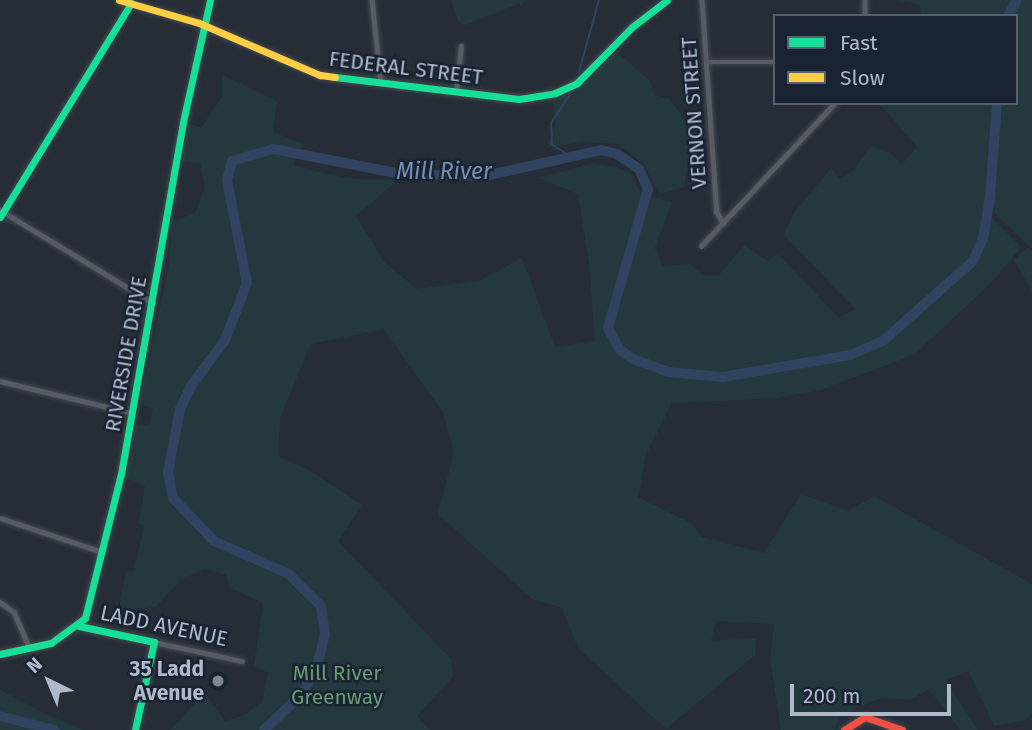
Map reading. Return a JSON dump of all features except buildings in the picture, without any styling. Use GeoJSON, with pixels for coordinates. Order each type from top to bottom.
{"type":"FeatureCollection","features":[{"type":"Feature","properties":{"kind":"street","name":"FEDERAL STREET"},"geometry":{"type":"LineString","coordinates":[[119,0],[143,3],[204,25],[317,75],[519,99],[564,90],[583,78],[632,27],[667,0]]}},
{"type":"Feature","properties":{"kind":"street","name":"RIVERSIDE DRIVE"},"geometry":{"type":"LineString","coordinates":[[79,626],[103,552],[133,413],[210,0]]}},
{"type":"Feature","properties":{"kind":"street"},"geometry":{"type":"LineString","coordinates":[[372,0],[381,84]]}},
{"type":"Feature","properties":{"kind":"street","name":"VERNON STREET"},"geometry":{"type":"LineString","coordinates":[[702,0],[717,212],[723,223]]}},
{"type":"Feature","properties":{"kind":"street"},"geometry":{"type":"LineString","coordinates":[[131,3],[1,213],[153,303]]}},
{"type":"Feature","properties":{"kind":"street"},"geometry":{"type":"LineString","coordinates":[[456,93],[461,47]]}},
{"type":"Feature","properties":{"kind":"street"},"geometry":{"type":"LineString","coordinates":[[707,62],[773,62]]}},
{"type":"Feature","properties":{"kind":"street"},"geometry":{"type":"LineString","coordinates":[[701,246],[833,105]]}},
{"type":"Feature","properties":{"kind":"street"},"geometry":{"type":"LineString","coordinates":[[0,381],[133,413]]}},
{"type":"Feature","properties":{"kind":"street"},"geometry":{"type":"LineString","coordinates":[[0,518],[103,552]]}},
{"type":"Feature","properties":{"kind":"street"},"geometry":{"type":"LineString","coordinates":[[0,602],[12,609],[30,650]]}},
{"type":"Feature","properties":{"kind":"street"},"geometry":{"type":"LineString","coordinates":[[0,654],[30,650],[58,640],[79,626]]}},
{"type":"Feature","properties":{"kind":"street","name":"LADD AVENUE"},"geometry":{"type":"LineString","coordinates":[[79,626],[242,661]]}},
{"type":"Feature","properties":{"kind":"street"},"geometry":{"type":"LineString","coordinates":[[135,730],[154,642]]}},
{"type":"Feature","properties":{"kind":"street"},"geometry":{"type":"LineString","coordinates":[[844,730],[865,717],[902,730]]}},
{"type":"Feature","properties":{"kind":"green space"},"geometry":{"type":"Polygon","coordinates":[[[451,0],[526,0],[520,8],[520,3],[466,25],[459,23],[451,0]]]}},
{"type":"Feature","properties":{"kind":"green space","name":"Mill River Greenway"},"geometry":{"type":"Polygon","coordinates":[[[899,0],[1032,0],[1032,249],[987,206],[986,212],[1021,247],[991,283],[915,354],[824,389],[778,398],[672,403],[646,455],[638,497],[691,523],[702,537],[764,553],[801,494],[848,511],[874,496],[1032,584],[1032,713],[1024,721],[994,726],[969,671],[945,680],[978,730],[960,730],[929,689],[910,700],[881,698],[841,715],[834,730],[781,730],[770,659],[774,624],[716,621],[711,641],[756,638],[755,655],[666,729],[578,648],[562,608],[532,599],[438,514],[454,452],[443,412],[383,329],[311,344],[280,418],[278,456],[309,470],[362,505],[338,541],[451,659],[453,677],[417,716],[430,730],[170,730],[205,693],[225,721],[243,716],[262,702],[268,673],[254,666],[263,603],[229,587],[226,575],[205,569],[180,580],[156,607],[118,611],[126,571],[134,571],[144,526],[139,523],[145,485],[127,479],[136,424],[149,425],[153,409],[140,403],[169,265],[172,222],[195,213],[205,188],[200,163],[181,162],[189,123],[201,128],[222,97],[222,75],[277,101],[273,132],[303,144],[293,165],[343,178],[398,180],[356,216],[384,262],[417,289],[481,280],[522,258],[555,347],[595,341],[589,262],[578,194],[538,178],[594,163],[628,171],[642,194],[672,202],[655,248],[663,266],[690,264],[703,275],[719,275],[744,245],[767,261],[778,254],[839,318],[855,309],[784,235],[794,213],[831,168],[840,179],[853,171],[870,147],[889,152],[902,164],[917,147],[881,105],[1018,105],[1018,14],[921,14],[920,5],[899,0]]]}},
{"type":"Feature","properties":{"kind":"green space"},"geometry":{"type":"Polygon","coordinates":[[[617,52],[650,81],[654,95],[669,99],[700,138],[688,162],[684,187],[660,194],[644,165],[618,144],[582,142],[547,148],[556,122],[552,100],[574,93],[617,52]]]}},
{"type":"Feature","properties":{"kind":"green space"},"geometry":{"type":"Polygon","coordinates":[[[1028,247],[1032,251],[1032,291],[1014,260],[1028,247]]]}},
{"type":"Feature","properties":{"kind":"green space"},"geometry":{"type":"Polygon","coordinates":[[[0,690],[52,717],[85,730],[0,730],[0,690]]]}},
{"type":"Feature","properties":{"kind":"waterway"},"geometry":{"type":"LineString","coordinates":[[579,72],[599,0]]}},
{"type":"Feature","properties":{"kind":"waterway","name":"Mill River"},"geometry":{"type":"LineString","coordinates":[[1009,14],[1017,0]]}},
{"type":"Feature","properties":{"kind":"waterway"},"geometry":{"type":"LineString","coordinates":[[570,94],[551,123],[552,145],[570,156]]}},
{"type":"Feature","properties":{"kind":"waterway","name":"Mill River"},"geometry":{"type":"LineString","coordinates":[[264,730],[301,695],[317,666],[325,634],[321,606],[289,574],[214,541],[173,498],[168,472],[180,409],[191,386],[225,340],[247,283],[227,180],[232,161],[273,149],[402,174],[485,176],[601,150],[617,154],[639,169],[648,189],[608,328],[619,349],[633,359],[669,372],[723,377],[850,355],[883,341],[973,261],[983,239],[990,197],[997,105]]}},
{"type":"Feature","properties":{"kind":"waterway","name":"Mill River"},"geometry":{"type":"LineString","coordinates":[[0,716],[54,730]]}},
{"type":"Feature","properties":{"kind":"traffic: fast"},"geometry":{"type":"LineString","coordinates":[[0,654],[51,643],[85,618],[121,474],[183,122],[210,0]]}},
{"type":"Feature","properties":{"kind":"traffic: fast"},"geometry":{"type":"LineString","coordinates":[[335,77],[519,99],[555,93],[577,83],[632,27],[667,0]]}},
{"type":"Feature","properties":{"kind":"traffic: fast"},"geometry":{"type":"LineString","coordinates":[[0,217],[131,3]]}},
{"type":"Feature","properties":{"kind":"traffic: fast"},"geometry":{"type":"LineString","coordinates":[[79,626],[154,642],[135,730]]}},
{"type":"Feature","properties":{"kind":"traffic: slow"},"geometry":{"type":"LineString","coordinates":[[119,0],[199,23],[320,75],[335,77]]}},
{"type":"Feature","properties":{"kind":"traffic: jam"},"geometry":{"type":"LineString","coordinates":[[844,730],[865,717],[902,730]]}},
{"type":"Feature","properties":{"kind":"place","name":"35 Ladd Avenue"},"geometry":{"type":"Point","coordinates":[218,681]}}]}
